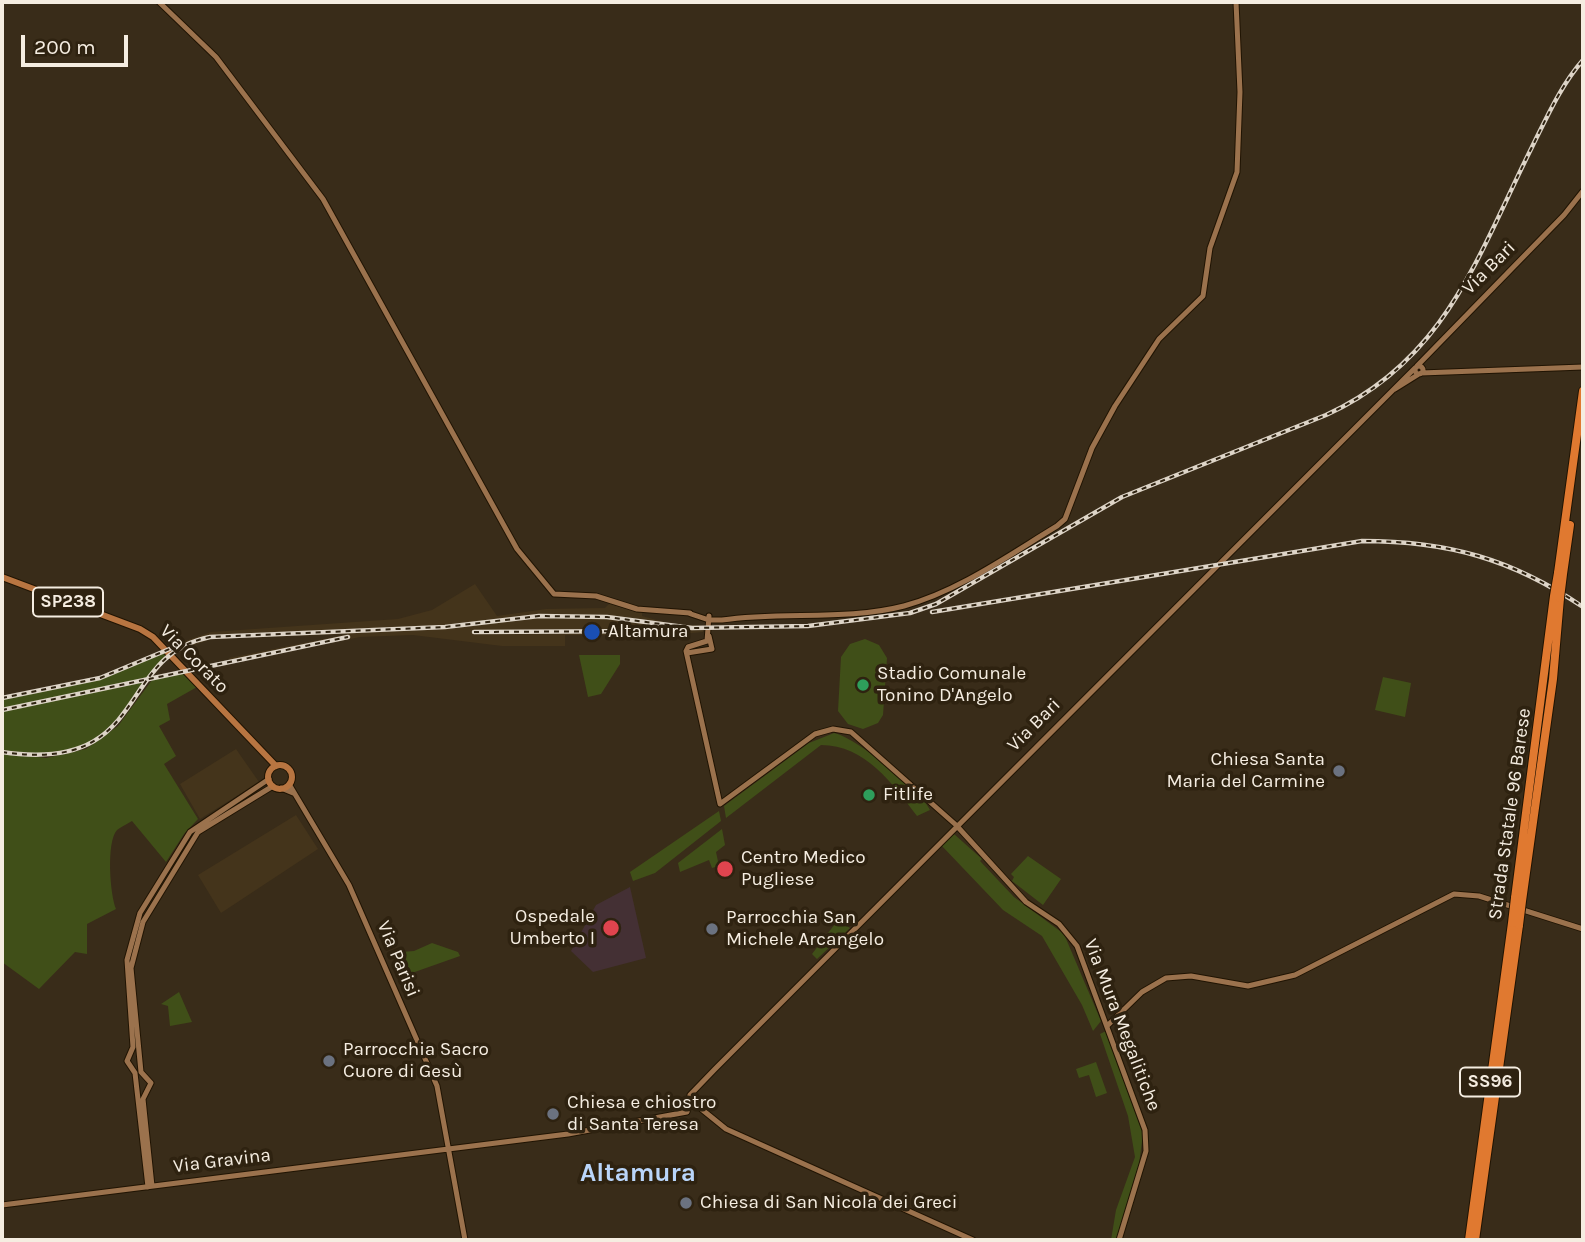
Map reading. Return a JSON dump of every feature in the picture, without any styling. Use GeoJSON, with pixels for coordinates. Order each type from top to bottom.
{"type":"FeatureCollection","features":[{"type":"Feature","properties":{"kind":"highway","name":"Strada Statale 96 Barese"},"geometry":{"type":"LineString","coordinates":[[1561,573],[1583,391]]}},
{"type":"Feature","properties":{"kind":"highway","name":"Strada Statale 96 Barese"},"geometry":{"type":"LineString","coordinates":[[1475,1240],[1557,597],[1583,431]]}},
{"type":"Feature","properties":{"kind":"highway","name":"Strada Statale 96 Barese"},"geometry":{"type":"LineString","coordinates":[[1469,1240],[1515,924]]}},
{"type":"Feature","properties":{"kind":"main road"},"geometry":{"type":"LineString","coordinates":[[159,2],[216,57],[323,198],[509,534],[547,589],[554,594],[596,596],[637,609],[688,613],[707,620],[868,611],[904,606],[966,579],[1065,519],[1092,448],[1115,406],[1159,339],[1203,296],[1210,248],[1237,172],[1240,92],[1236,2]]}},
{"type":"Feature","properties":{"kind":"main road","name":"Via Bari"},"geometry":{"type":"LineString","coordinates":[[688,1099],[956,825],[1389,392],[1419,370],[1425,355],[1564,215],[1583,191]]}},
{"type":"Feature","properties":{"kind":"main road"},"geometry":{"type":"LineString","coordinates":[[1419,370],[1434,374],[1583,367]]}},
{"type":"Feature","properties":{"kind":"main road","name":"Via Corato"},"geometry":{"type":"LineString","coordinates":[[2,577],[135,627],[153,637],[276,766]]}},
{"type":"Feature","properties":{"kind":"main road","name":"Via Mura Megalitiche"},"geometry":{"type":"LineString","coordinates":[[707,620],[708,642],[691,652],[690,664],[720,804],[815,734],[838,729],[856,736],[956,825],[1026,902],[1069,933],[1077,946],[1141,1113],[1147,1140],[1119,1240]]}},
{"type":"Feature","properties":{"kind":"main road"},"geometry":{"type":"LineString","coordinates":[[269,759],[269,776],[277,787],[293,793]]}},
{"type":"Feature","properties":{"kind":"main road"},"geometry":{"type":"LineString","coordinates":[[276,766],[289,769],[292,777],[289,784],[277,787],[202,828],[147,912],[132,958],[141,1072],[151,1081],[143,1099],[150,1186],[135,1073],[127,1063],[131,1055],[127,960],[140,913],[190,832],[269,776],[276,766]]}},
{"type":"Feature","properties":{"kind":"main road","name":"Via Parisi"},"geometry":{"type":"LineString","coordinates":[[289,784],[349,885],[437,1086],[465,1240]]}},
{"type":"Feature","properties":{"kind":"main road"},"geometry":{"type":"LineString","coordinates":[[1107,1026],[1142,992],[1166,978],[1191,976],[1242,986],[1295,975],[1454,894],[1479,896],[1583,929]]}},
{"type":"Feature","properties":{"kind":"main road"},"geometry":{"type":"LineString","coordinates":[[131,1055],[139,1057]]}},
{"type":"Feature","properties":{"kind":"main road"},"geometry":{"type":"LineString","coordinates":[[137,1086],[147,1090]]}},
{"type":"Feature","properties":{"kind":"main road"},"geometry":{"type":"LineString","coordinates":[[688,1099],[696,1108],[726,1129],[973,1240]]}},
{"type":"Feature","properties":{"kind":"main road","name":"Via Gravina"},"geometry":{"type":"LineString","coordinates":[[2,1205],[578,1133],[687,1112],[688,1099]]}},
{"type":"Feature","properties":{"kind":"shaded area"},"geometry":{"type":"Polygon","coordinates":[[[475,584],[497,616],[546,609],[605,608],[609,604],[642,612],[642,616],[671,624],[704,626],[703,632],[670,635],[565,635],[565,646],[502,646],[413,635],[360,637],[231,663],[229,658],[349,634],[211,639],[178,651],[174,645],[211,632],[398,619],[432,610],[475,584]]]}},
{"type":"Feature","properties":{"kind":"shaded area"},"geometry":{"type":"Polygon","coordinates":[[[236,749],[259,782],[200,819],[180,784],[236,749]]]}},
{"type":"Feature","properties":{"kind":"shaded area"},"geometry":{"type":"Polygon","coordinates":[[[296,815],[318,849],[221,913],[198,875],[296,815]]]}},
{"type":"Feature","properties":{"kind":"shaded area","name":"Ospedale Umberto I"},"geometry":{"type":"Polygon","coordinates":[[[630,887],[646,958],[593,972],[571,951],[596,905],[630,887]]]}},
{"type":"Feature","properties":{"kind":"green space","name":"Stadio Comunale Tonino D'Angelo"},"geometry":{"type":"Polygon","coordinates":[[[865,639],[879,645],[887,658],[883,715],[878,723],[863,729],[848,724],[838,711],[841,657],[850,644],[865,639]]]}},
{"type":"Feature","properties":{"kind":"green space"},"geometry":{"type":"Polygon","coordinates":[[[165,653],[168,656],[149,678],[2,709],[2,699],[85,680],[165,653]]]}},
{"type":"Feature","properties":{"kind":"green space"},"geometry":{"type":"Polygon","coordinates":[[[579,655],[620,655],[620,664],[601,694],[588,697],[579,655]]]}},
{"type":"Feature","properties":{"kind":"green space"},"geometry":{"type":"Polygon","coordinates":[[[184,672],[197,687],[167,704],[170,720],[159,726],[176,756],[164,764],[198,819],[184,834],[166,862],[132,821],[117,830],[110,857],[116,909],[87,924],[87,954],[75,952],[39,989],[2,962],[2,753],[46,758],[86,749],[118,726],[152,680],[184,672]]]}},
{"type":"Feature","properties":{"kind":"green space"},"geometry":{"type":"Polygon","coordinates":[[[1383,677],[1411,683],[1405,717],[1375,710],[1383,677]]]}},
{"type":"Feature","properties":{"kind":"green space"},"geometry":{"type":"Polygon","coordinates":[[[147,680],[116,720],[103,734],[88,744],[53,753],[2,750],[2,711],[147,680]]]}},
{"type":"Feature","properties":{"kind":"green space"},"geometry":{"type":"Polygon","coordinates":[[[834,733],[844,736],[887,766],[915,791],[930,810],[917,816],[877,768],[851,752],[821,745],[726,818],[724,806],[809,743],[834,733]]]}},
{"type":"Feature","properties":{"kind":"green space"},"geometry":{"type":"Polygon","coordinates":[[[719,811],[721,821],[655,873],[633,881],[630,872],[719,811]]]}},
{"type":"Feature","properties":{"kind":"green space"},"geometry":{"type":"Polygon","coordinates":[[[722,829],[725,845],[716,852],[719,866],[712,868],[709,860],[680,872],[678,863],[722,829]]]}},
{"type":"Feature","properties":{"kind":"green space"},"geometry":{"type":"Polygon","coordinates":[[[954,834],[982,859],[980,861],[1014,897],[1064,934],[1101,1021],[1093,1031],[1082,1005],[1042,936],[1003,910],[941,845],[954,834]]]}},
{"type":"Feature","properties":{"kind":"green space"},"geometry":{"type":"Polygon","coordinates":[[[1028,856],[1061,879],[1043,905],[1012,881],[1014,877],[1011,874],[1028,856]]]}},
{"type":"Feature","properties":{"kind":"green space"},"geometry":{"type":"Polygon","coordinates":[[[838,920],[850,928],[817,959],[812,954],[838,920]]]}},
{"type":"Feature","properties":{"kind":"green space"},"geometry":{"type":"Polygon","coordinates":[[[432,943],[458,952],[460,956],[409,974],[401,952],[414,951],[432,943]]]}},
{"type":"Feature","properties":{"kind":"green space"},"geometry":{"type":"Polygon","coordinates":[[[179,992],[192,1022],[170,1026],[168,1006],[161,1004],[179,992]]]}},
{"type":"Feature","properties":{"kind":"green space"},"geometry":{"type":"Polygon","coordinates":[[[1106,1031],[1143,1134],[1139,1164],[1116,1240],[1111,1240],[1116,1210],[1135,1157],[1128,1116],[1100,1034],[1106,1031]]]}},
{"type":"Feature","properties":{"kind":"green space"},"geometry":{"type":"Polygon","coordinates":[[[1096,1062],[1107,1093],[1096,1097],[1089,1075],[1079,1078],[1076,1069],[1096,1062]]]}},
{"type":"Feature","properties":{"kind":"railway"},"geometry":{"type":"LineString","coordinates":[[2,752],[50,754],[84,746],[108,730],[158,666],[180,648],[210,637],[445,627],[539,616],[607,617],[692,628],[808,626],[910,613],[936,604],[1122,497],[1326,415],[1367,392],[1401,365],[1429,335],[1453,302],[1474,266],[1555,102],[1583,60]]}},
{"type":"Feature","properties":{"kind":"railway"},"geometry":{"type":"LineString","coordinates":[[932,612],[1362,541],[1423,545],[1478,556],[1531,576],[1583,607]]}},
{"type":"Feature","properties":{"kind":"railway"},"geometry":{"type":"LineString","coordinates":[[474,632],[656,631]]}},
{"type":"Feature","properties":{"kind":"railway"},"geometry":{"type":"LineString","coordinates":[[2,710],[348,637]]}},
{"type":"Feature","properties":{"kind":"railway"},"geometry":{"type":"LineString","coordinates":[[2,698],[100,678],[172,648]]}},
{"type":"Feature","properties":{"kind":"place","name":"Altamura"},"geometry":{"type":"Point","coordinates":[592,632]}},
{"type":"Feature","properties":{"kind":"place","name":"Stadio Comunale Tonino D'Angelo"},"geometry":{"type":"Point","coordinates":[863,685]}},
{"type":"Feature","properties":{"kind":"place","name":"Chiesa Santa Maria del Carmine"},"geometry":{"type":"Point","coordinates":[1339,771]}},
{"type":"Feature","properties":{"kind":"place","name":"Fitlife"},"geometry":{"type":"Point","coordinates":[869,795]}},
{"type":"Feature","properties":{"kind":"place","name":"Centro Medico Pugliese"},"geometry":{"type":"Point","coordinates":[725,869]}},
{"type":"Feature","properties":{"kind":"place","name":"Ospedale Umberto I"},"geometry":{"type":"Point","coordinates":[611,928]}},
{"type":"Feature","properties":{"kind":"place","name":"Parrocchia San Michele Arcangelo"},"geometry":{"type":"Point","coordinates":[712,929]}},
{"type":"Feature","properties":{"kind":"place","name":"Parrocchia Sacro Cuore di Gesù"},"geometry":{"type":"Point","coordinates":[329,1061]}},
{"type":"Feature","properties":{"kind":"place","name":"Chiesa e chiostro di Santa Teresa"},"geometry":{"type":"Point","coordinates":[553,1114]}},
{"type":"Feature","properties":{"kind":"place","name":"Chiesa di San Nicola dei Greci"},"geometry":{"type":"Point","coordinates":[686,1203]}},
{"type":"Feature","properties":{"kind":"district","name":"Altamura"},"geometry":{"type":"Point","coordinates":[638,1174]}}]}
